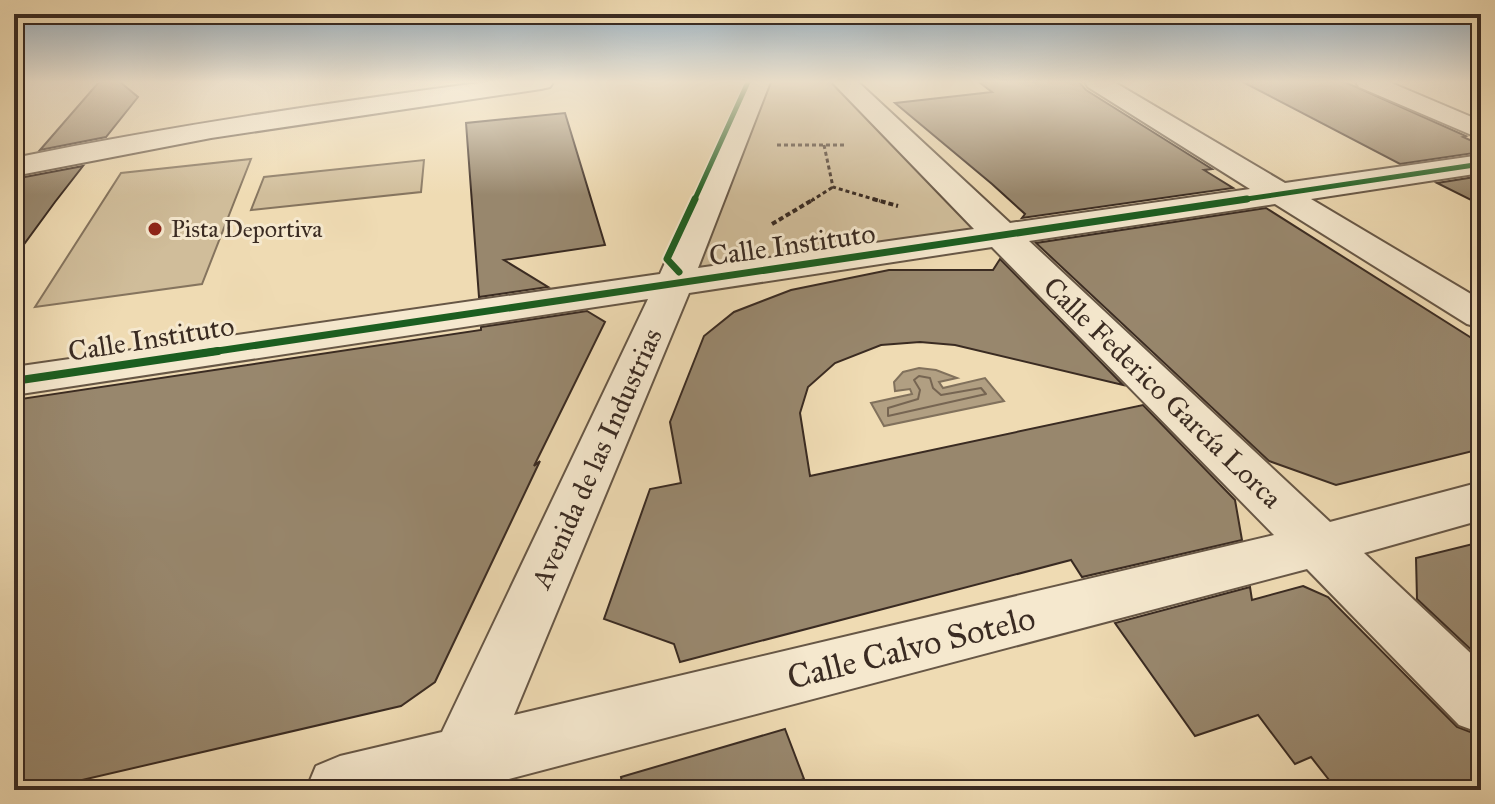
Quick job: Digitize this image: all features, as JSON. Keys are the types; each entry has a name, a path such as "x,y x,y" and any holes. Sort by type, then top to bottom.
{"street":[{"path":"14,167 88,151 278,120"},
{"name":"Avenida de las Industrias","path":"460,774 675,282 743,120"},
{"name":"Calle Federico García Lorca","path":"883,120 1481,704"},
{"path":"1159,120 1481,316"},
{"path":"1455,120 1481,131"},
{"name":"Calle Instituto","path":"14,381 1481,164"},
{"name":"Calle Calvo Sotelo","path":"340,790 460,774 1481,501"}],"path":[{"path":"732,145 909,145"}],"shaded area":[{"path":"742,120 882,120 1003,237 675,282"},
{"name":"Pista Deportiva","path":"251,159 202,284 35,307 121,173"},
{"name":"Pista Deportiva","path":"424,160 421,192 251,210 264,177"}],"water":[{"path":"919,368 957,378 939,382 943,388 985,378 1004,401 884,426 871,403 912,394 910,389 895,391 894,382 903,372"}],"building":[{"path":"66,120 120,120 106,137 40,150"},
{"path":"567,120 605,245 504,260 548,287 479,297 466,123"},
{"path":"915,120 1133,120 1212,169 1204,170 1233,188 1022,218 1025,214"},
{"path":"1315,120 1429,120 1481,145 1481,152 1400,164"},
{"path":"83,166 55,202 14,258 14,179"},
{"path":"1481,176 1481,205 1437,183"},
{"path":"1266,208 1481,344 1481,449 1336,485 1269,461 1036,243"},
{"path":"1000,259 1123,385 955,345 920,342 881,345 835,363 808,387 800,413 810,476 1143,405 1235,500 1242,540 1082,577 1071,560 680,662 674,644 604,619 650,489 681,483 670,422 704,336 734,312 791,290 889,270 993,270"},
{"path":"587,311 605,322 534,466 540,461 435,682 401,706 39,790 14,790 14,400 481,330 481,327"},
{"path":"1481,542 1481,659 1417,599 1416,558"},
{"path":"1303,586 1328,597 1457,727 1481,736 1481,790 1337,790 1311,757 1295,764 1258,715 1195,736 1115,623 1250,587 1252,600"},
{"path":"785,729 804,779 773,790 623,790 621,777"}],"cycle path":[{"path":"679,272 667,259 731,120"},
{"path":"14,381 1481,164"}],"place":[{"name":"Pista Deportiva","path":"155,229"}]}
